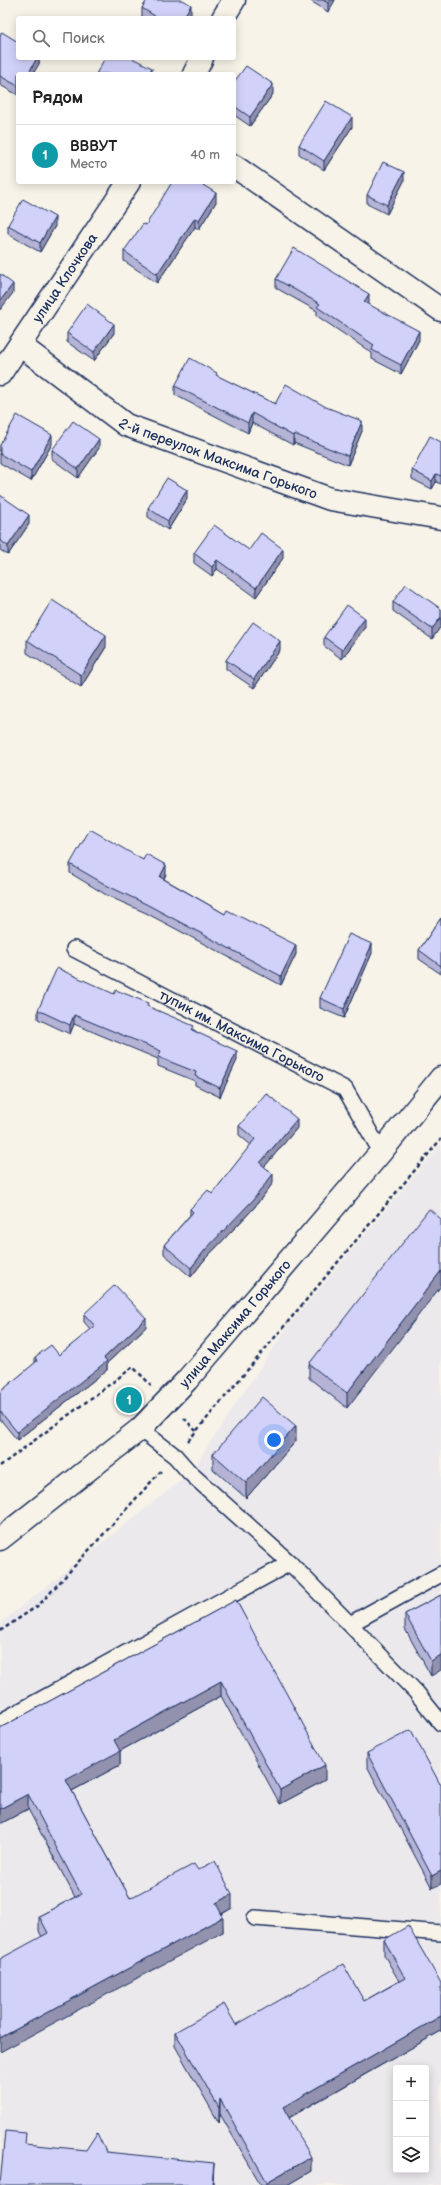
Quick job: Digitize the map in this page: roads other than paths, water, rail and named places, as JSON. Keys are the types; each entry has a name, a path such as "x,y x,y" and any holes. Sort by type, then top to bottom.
{"street":[{"path":"224,16 234,0"},
{"path":"195,72 201,60"},
{"path":"236,167 441,310"},
{"name":"улица Клочкова","path":"0,374 128,184"},
{"name":"2-й переулок Максима Горького","path":"20,345 126,425 330,499 441,518"},
{"name":"улица Максима Горького","path":"0,1539 140,1429 187,1380 381,1152 441,1078"}],"lane":[{"name":"тупик им. Максима Горького","path":"74,949 345,1089 381,1152"},
{"path":"140,1429 175,1456 190,1473 290,1563 416,1692 441,1723"},
{"path":"0,1722 290,1563"},
{"path":"350,1624 441,1574"},
{"path":"255,1918 441,1933"}],"place":[{"name":"ВВВУТ","path":"129,1400"}]}
